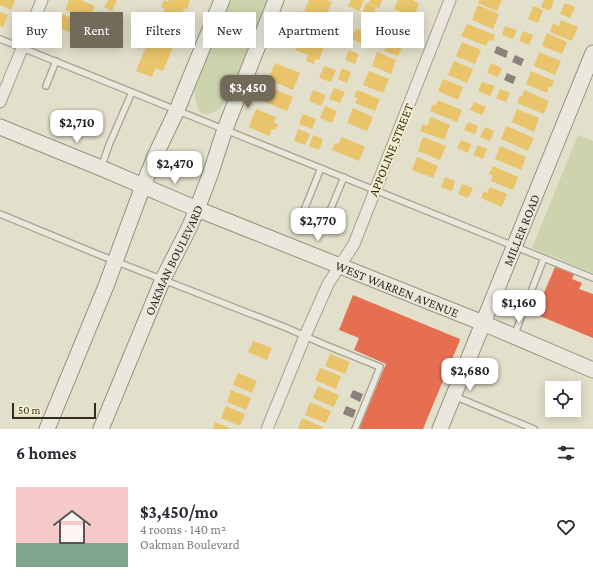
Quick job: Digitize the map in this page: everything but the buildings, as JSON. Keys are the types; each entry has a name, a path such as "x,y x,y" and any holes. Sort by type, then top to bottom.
{"street":[{"path":"37,12 42,0"},
{"path":"47,429 106,286 142,186 177,110 222,0"},
{"name":"OAKMAN BOULEVARD","path":"101,429 163,279 197,209 225,129 276,0"},
{"name":"APPOLINE STREET","path":"267,429 328,284 354,244 450,0"},
{"path":"0,102 23,48"},
{"name":"MILLER ROAD","path":"440,429 593,53"},
{"name":"WEST WARREN AVENUE","path":"0,128 101,168 197,209 483,323 593,370"}],"lane":[{"path":"0,39 12,44"},
{"path":"23,48 593,278"},
{"path":"46,86 56,61"},
{"path":"101,168 109,145 132,92"},
{"path":"300,220 321,168"},
{"path":"324,225 344,177"},
{"path":"0,214 380,367 355,429"},
{"path":"514,336 544,258"},
{"path":"454,396 534,429"}],"green space":[{"path":"228,0 270,0 256,34 256,12 223,12"},
{"path":"209,48 250,48 231,95 215,112 202,114 197,105 194,87"},
{"path":"578,135 593,141 593,273 532,248"}]}
